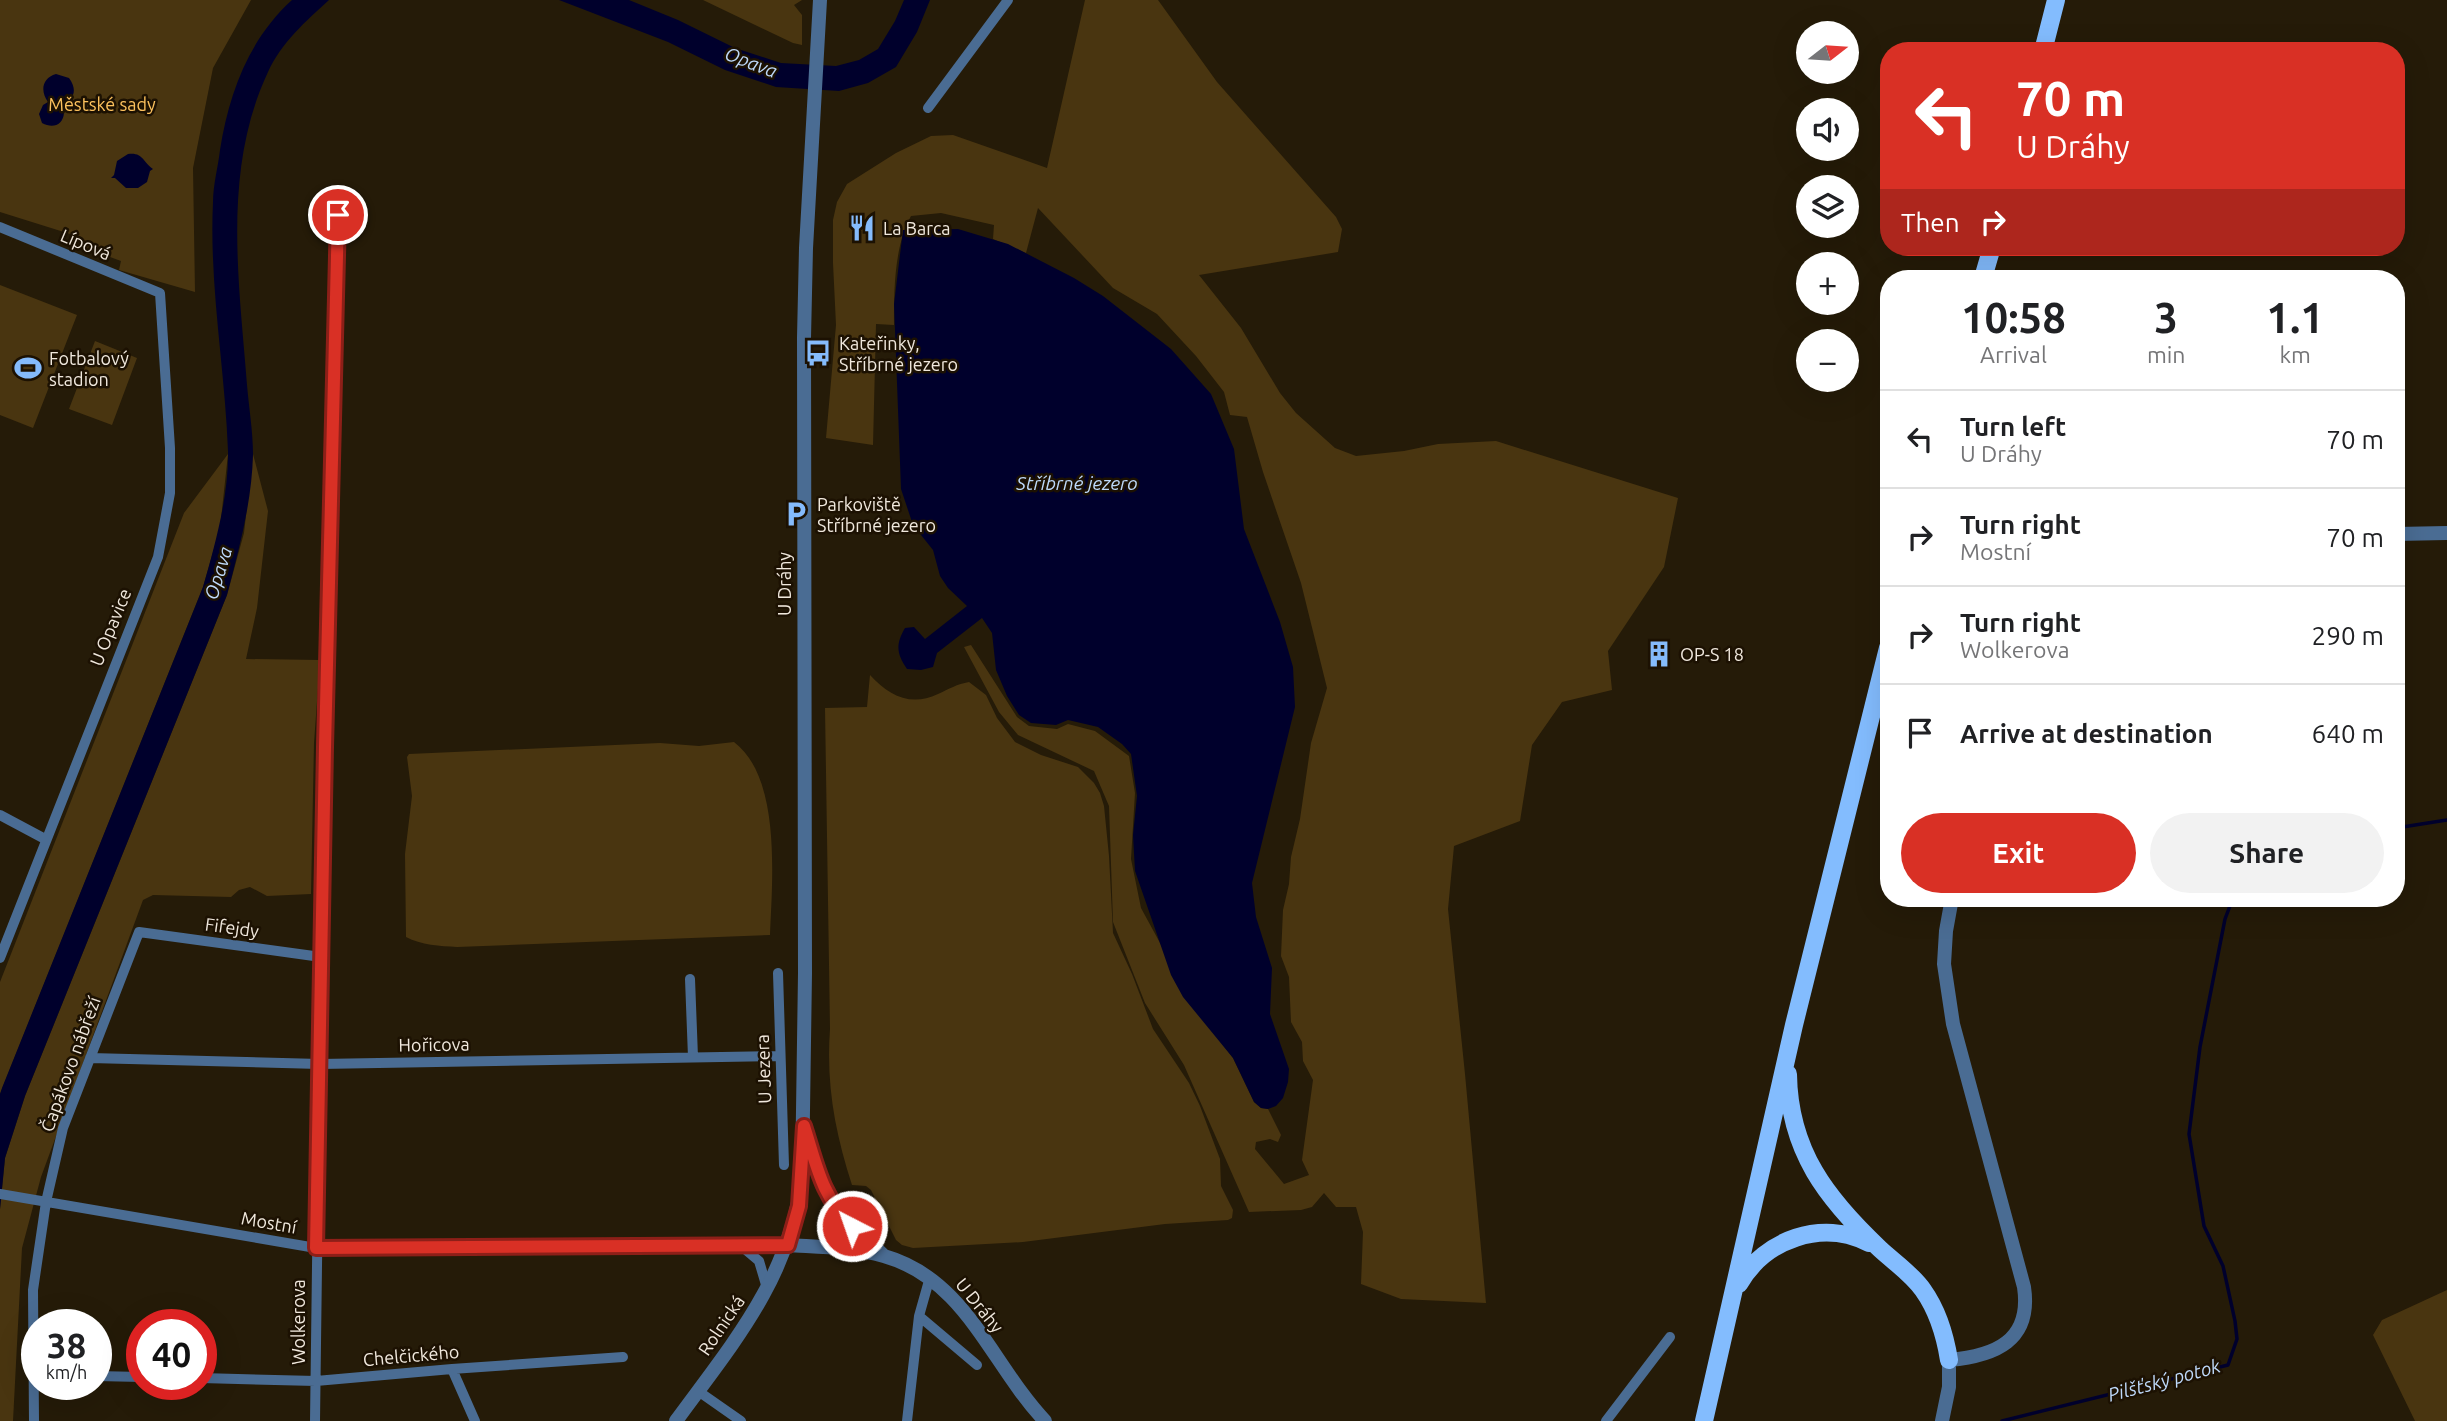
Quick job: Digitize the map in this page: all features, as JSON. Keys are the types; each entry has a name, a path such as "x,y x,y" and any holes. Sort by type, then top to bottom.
{"main road":[{"path":"2045,42 2056,0"},
{"path":"1704,1421 1794,1025 1880,680"},
{"path":"1794,1025 1788,1060 1789,1086 1792,1112 1801,1146 1826,1193 1882,1251 1914,1279 1933,1306 1942,1328 1949,1360"},
{"path":"1732,1300 1742,1279 1757,1261 1776,1247 1798,1237 1821,1232 1841,1233 1862,1239 1882,1251"}],"street":[{"path":"928,107 1008,0"},
{"name":"U Dráhy","path":"820,1 804,338 803,1167 799,1206 788,1245 883,1255"},
{"name":"Wolkerova","path":"315,1421 321,957 338,215"},
{"name":"Lípová","path":"0,227 160,293"},
{"name":"U Opavice","path":"0,957 158,557 170,493 170,448 160,293"},
{"path":"2405,534 2447,533"},
{"path":"0,815 45,839"},
{"path":"1942,1421 1949,1387 1949,1360 1978,1357 2005,1344 2021,1324 2026,1296 1953,1024 1944,964 1950,907"},
{"name":"Fifejdy","path":"139,932 321,957"},
{"name":"Čapákovo nábřeží","path":"33,1309 33,1290 46,1202 63,1128 139,932"},
{"name":"U Jezera","path":"778,973 784,1165"},
{"path":"690,979 693,1057"},
{"name":"Hořicova","path":"90,1058 320,1064 780,1056"},
{"name":"U Dráhy","path":"804,1126 821,1181 833,1206 883,1255 930,1278 949,1293 1045,1421"},
{"name":"Mostní","path":"0,1194 316,1248 788,1245"},
{"path":"740,1245 759,1261 767,1290"},
{"name":"Rolnická","path":"676,1421 748,1323 788,1245"},
{"name":"U Dráhy","path":"907,1421 919,1316 930,1278"},
{"path":"919,1316 977,1365"},
{"path":"1606,1421 1670,1337"},
{"name":"Chelčického","path":"217,1378 316,1381 452,1368 623,1357"},
{"path":"452,1368 475,1421"},
{"path":"698,1391 741,1421"},
{"name":"Čapákovo nábřeží","path":"34,1400 34,1421"}],"green space":[{"name":"Městské sady","path":"0,0 251,0 213,68 193,168 195,292 119,270 121,261 80,246 83,238 0,212"},
{"path":"703,0 802,0 794,5 802,15 802,45 793,43"},
{"path":"1085,0 1158,0 1217,82 1336,217 1342,229 1338,252 1199,275 1241,328 1280,393 1296,413 1335,448 1356,456 1438,444 1496,441 1678,498 1664,567 1608,651 1612,690 1562,702 1532,745 1520,821 1454,846 1448,909 1486,1303 1401,1299 1361,1284 1363,1232 1356,1207 1336,1207 1324,1193 1312,1207 1301,1210 1249,1212 1184,1065 1145,1003 1113,922 1109,806 1094,771 1018,735 999,712 964,647 971,645 1017,717 1029,726 1057,729 1068,724 1095,731 1129,756 1135,793 1131,859 1141,908 1197,1011 1233,1058 1254,1102 1261,1108 1268,1109 1281,1135 1278,1142 1270,1139 1256,1142 1255,1149 1284,1184 1309,1175 1302,1160 1313,1080 1303,1061 1302,1042 1291,1022 1289,977 1281,956 1283,910 1291,857 1300,819 1311,743 1327,688 1301,583 1247,417 1230,415 1224,392 1196,356 1157,314 1113,288 1038,208 1026,253 993,239 994,225 941,213 911,216 898,255 894,325 876,324 873,445 826,438 836,325 833,220 837,202 847,184 896,153 931,136 953,135 1047,168"},
{"name":"Fotbalový stadion","path":"0,285 77,315 33,428 0,415"},
{"path":"95,341 137,358 112,425 69,409"},
{"path":"228,454 220,528 203,587 0,1094 0,982 184,513"},
{"path":"253,454 268,511 257,608 246,659 320,660 314,743 311,894 267,896 250,887 239,890 231,897 153,895 143,900 41,1177 22,1248 13,1421 0,1421 0,1209 5,1158 25,1096 227,595 244,533"},
{"path":"870,675 893,694 910,699 928,698 969,682 986,695 997,718 1015,742 1041,755 1078,767 1094,783 1104,806 1113,933 1153,1029 1189,1083 1200,1106 1220,1159 1221,1186 1233,1210 1232,1218 1023,1242 913,1248 896,1240 871,1190 866,1186 852,1185 837,1127 829,1070 825,708 867,707"},
{"path":"734,742 749,758 760,780 767,805 772,860 770,935 457,947 437,946 406,937 405,854 412,796 407,757 409,754 660,743 699,746"},
{"path":"2447,1290 2447,1421 2415,1421 2373,1335 2382,1320"}],"water":[{"name":"Opava","path":"292,0 329,0 295,33 273,61 254,109 244,148 237,226 238,266 253,454 250,490 240,543 227,595 25,1096 5,1158 0,1209 0,1094 203,587 216,537 224,502 228,451 213,265 213,196 224,129 243,68 264,32"},
{"name":"Opava","path":"559,0 629,0 735,48 781,63 836,66 859,60 878,49 904,0 930,0 917,32 896,67 868,83 839,91 776,87 725,70 668,42"},
{"path":"56,74 69,78 74,91 72,98 61,106 64,113 62,120 57,125 50,126 42,123 39,114 43,105 48,102 43,89 45,82"},
{"path":"128,154 140,156 153,169 147,182 138,188 126,188 115,178 111,178 117,161"},
{"name":"Stříbrné jezero","path":"958,229 1008,244 1074,278 1103,296 1171,349 1211,394 1234,449 1244,529 1280,622 1293,667 1295,707 1252,883 1256,917 1272,968 1270,1014 1289,1069 1283,1098 1276,1106 1268,1109 1261,1108 1254,1102 1233,1058 1183,997 1171,975 1135,871 1133,835 1137,796 1131,754 1098,727 1068,720 1056,725 1031,723 1019,715 996,670 992,633 982,618 937,653 933,667 907,669 899,654 900,639 905,628 914,627 925,639 967,606 940,576 933,550 913,525 901,489 894,304 903,230"}],"waterway":[{"name":"Pilšťský potok","path":"2405,827 2447,820"},
{"name":"Pilšťský potok","path":"2002,1421 2228,1365 2237,1339 2235,1321 2223,1266 2204,1226 2189,1134 2200,1047 2230,907"}],"place":[{"name":"La Barca","path":"862,228"},
{"name":"Kateřinky, Stříbrné jezero","path":"818,353"},
{"name":"Fotbalový stadion","path":"28,368"},
{"name":"Parkoviště Stříbrné jezero","path":"796,514"},
{"name":"OP-S 18","path":"1659,654"}],"route":[{"path":"338,215 316,1248 788,1245 799,1206 804,1126 827,1195 837,1211 852,1226"}]}
